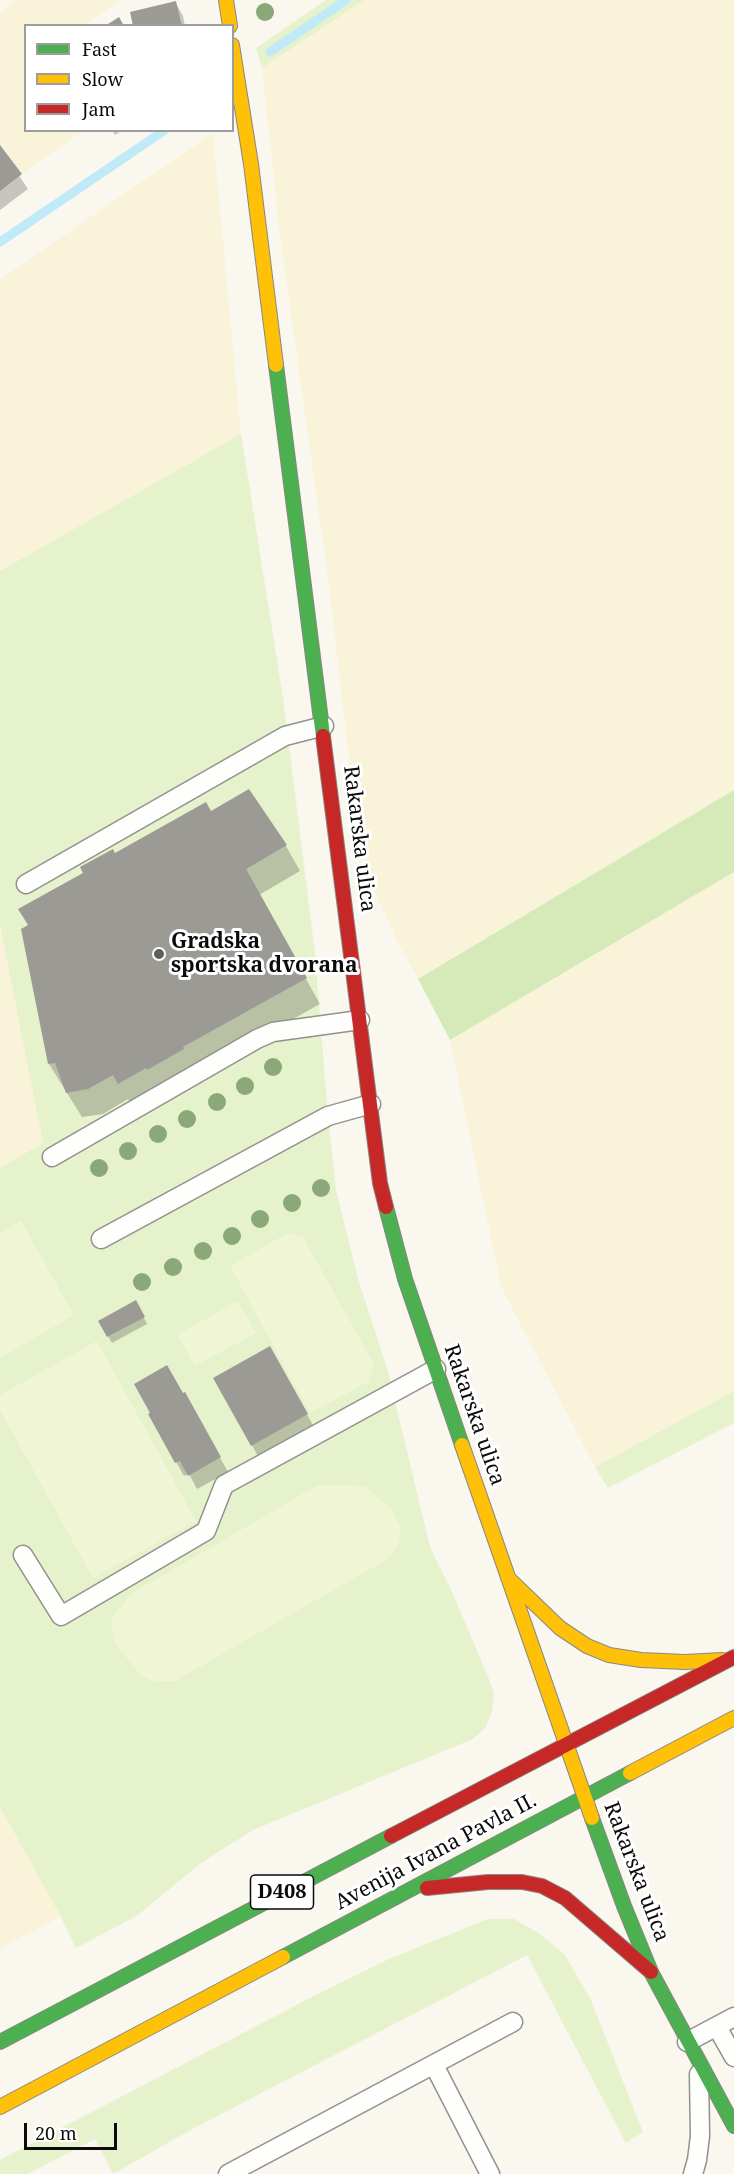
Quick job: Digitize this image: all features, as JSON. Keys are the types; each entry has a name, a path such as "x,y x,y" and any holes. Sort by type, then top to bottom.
{"main road":[{"path":"226,0 230,24"},
{"name":"Rakarska ulica","path":"234,58 251,164 318,677 380,1183 405,1280 585,1797 651,1972 698,2063 734,2126"},
{"path":"508,1578 560,1628 587,1646 609,1655 641,1660 685,1662 732,1658"},
{"name":"Avenija Ivana Pavla II.","path":"0,2042 120,1977 732,1658"},
{"name":"Avenija Ivana Pavla II.","path":"0,2107 734,1718"},
{"path":"404,1892 451,1884 488,1882 522,1882 542,1886 565,1898 651,1972"}],"lane":[{"path":"26,884 285,736 324,726"},
{"path":"52,1156 256,1039 273,1032 360,1020"},
{"path":"101,1239 328,1116 371,1104"},
{"path":"23,1555 61,1616 206,1531 224,1485 436,1369"},
{"path":"687,2042 734,2017"},
{"path":"228,2174 513,2022"},
{"path":"717,2027 734,2057"},
{"path":"693,2174 700,2136 698,2063"},
{"path":"434,2065 490,2174"}],"shaded area":[{"path":"16,0 120,0 86,24 24,24 24,132 82,132 22,174 0,145 0,12"},
{"path":"364,0 734,0 734,790 418,979 396,939 369,878 358,835 328,578 280,236 262,68"},
{"path":"213,133 241,434 0,571 0,279"},
{"path":"734,872 734,1391 595,1467 501,1287 450,1040"},
{"path":"0,925 43,1143 0,1168"},
{"path":"0,1807 61,1917 0,1948"}],"green space":[{"path":"326,0 364,0 262,68 256,48"},
{"path":"241,434 283,698 315,954 336,1190 358,1279 387,1368 430,1547 452,1592 494,1693 492,1711 486,1727 473,1739 253,1830 201,1863 138,1915 76,1948 0,1807 0,1168 43,1143 0,925 0,571"},
{"path":"734,790 734,872 450,1040 418,979"},
{"path":"21,1221 74,1315 0,1358 0,1233"},
{"path":"288,1233 303,1237 374,1364 368,1382 310,1413 230,1266"},
{"path":"238,1301 256,1333 195,1366 177,1335"},
{"path":"97,1341 196,1521 93,1578 0,1410 0,1395"},
{"path":"734,1391 734,1423 608,1488 595,1467"},
{"path":"318,1485 365,1486 391,1509 401,1527 398,1544 391,1557 175,1681 154,1682 139,1674 115,1643 111,1619 131,1594"},
{"path":"488,1919 514,1919 540,1934 564,1954 590,1998 643,2132 626,2143 527,1955 196,2127 113,2174 95,2139 28,2174 0,2174 0,2160 314,1996 389,1959"}],"building":[{"path":"176,1 182,24 133,24 130,12"},
{"path":"119,17 123,24 108,24"},
{"path":"0,145 22,174 0,191"},
{"name":"Gradska sportska dvorana","path":"249,789 287,845 246,869 307,978 183,1047 184,1049 147,1070 146,1068 118,1084 113,1075 88,1089 66,1093 55,1063 48,1064 21,929 28,925 18,909 83,873 80,867 113,849 115,853 206,802 211,811"},
{"path":"136,1300 145,1317 107,1337 98,1321"},
{"path":"270,1346 308,1414 251,1446 213,1378"},
{"path":"167,1365 183,1393 185,1392 221,1457 188,1476 180,1461 175,1463 134,1384"}],"waterway":[{"path":"270,52 346,0"},
{"path":"0,242 162,132"}],"traffic: fast":[{"path":"276,365 323,736"},
{"path":"386,1207 405,1279 462,1445"},
{"path":"283,1957 630,1773"},
{"path":"592,1818 651,1972 734,2126"},
{"path":"0,2042 391,1836"}],"traffic: slow":[{"path":"226,0 230,24"},
{"path":"234,58 251,164 276,365"},
{"path":"462,1445 592,1818"},
{"path":"508,1578 560,1628 587,1646 609,1655 641,1660 685,1662 722,1660"},
{"path":"630,1773 734,1718"},
{"path":"0,2107 283,1957"}],"traffic: jam":[{"path":"323,736 380,1183 386,1207"},
{"path":"391,1836 734,1657"},
{"path":"427,1888 488,1882 522,1882 542,1886 565,1898 651,1972"}],"place":[{"name":"Gradska sportska dvorana","path":"159,954"}]}
